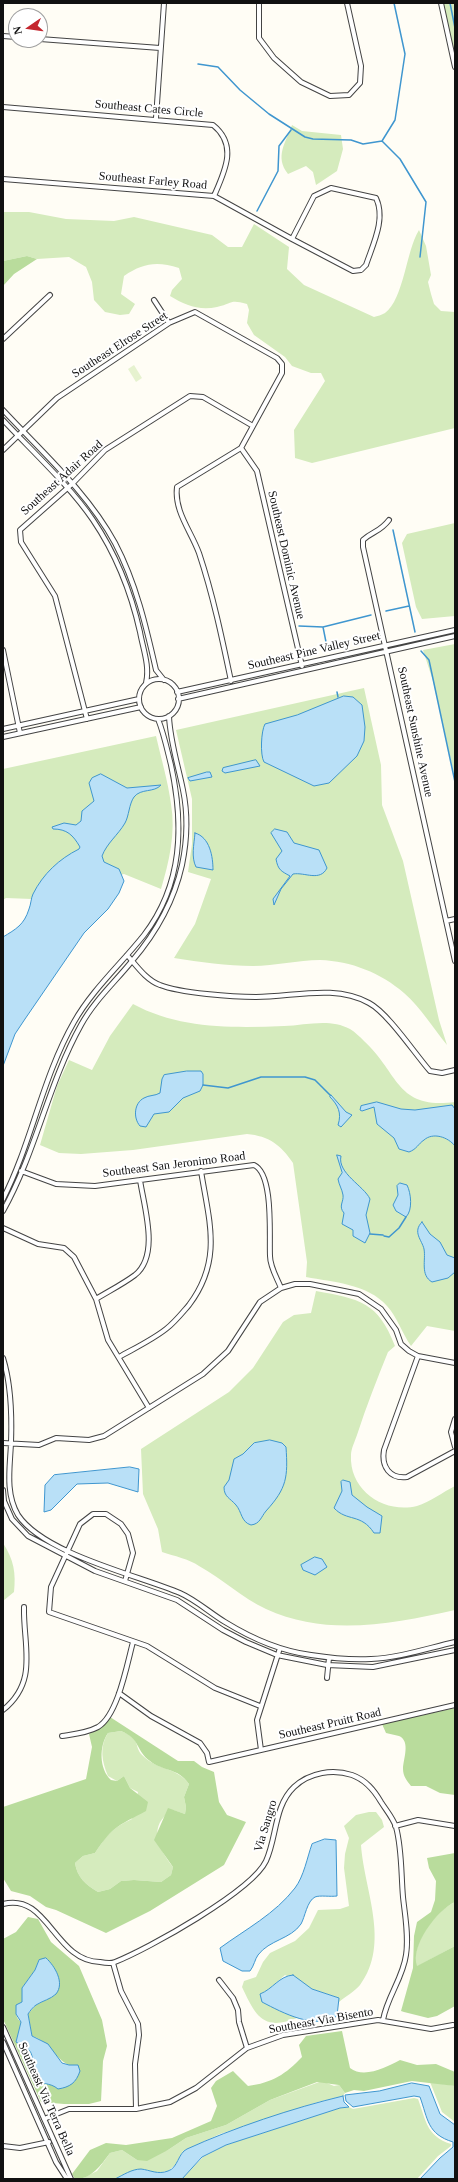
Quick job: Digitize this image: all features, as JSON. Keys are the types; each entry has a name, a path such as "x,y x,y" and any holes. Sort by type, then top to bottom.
{"street":[{"path":"156,118 164,3"},
{"path":"259,3 259,38 274,58 301,82 330,96 349,95 360,83 362,66 347,3"},
{"path":"441,3 455,67"},
{"path":"48,40 160,48"},
{"name":"Southeast Cates Circle","path":"3,107 156,118 213,125 222,132 227,143 228,156 214,196"},
{"name":"Southeast Farley Road","path":"3,178 214,196 292,239 353,271 361,270 366,265 381,216 380,206 376,198 331,188 325,189 314,196 292,239"},
{"path":"3,339 50,295"},
{"path":"154,300 169,323"},
{"name":"Southeast Elrose Street","path":"3,450 57,398 169,323 195,312 277,358 282,364 282,373 241,448"},
{"name":"Southeast Adair Road","path":"87,719 55,596 21,542 20,530 72,484 105,450 190,396 203,397 253,426"},
{"path":"3,410 72,484 99,518 112,539 129,573 145,623 156,670 164,680"},
{"path":"3,420 92,519 106,542 122,573 138,625 148,672 146,683 142,688 139,699 141,708 148,715 158,719 169,716 174,711 178,699 177,692 170,682 164,680 158,679 146,683"},
{"path":"232,686 217,616 198,552 175,498 177,487 241,448"},
{"name":"Southeast Dominic Avenue","path":"241,448 257,471 303,670"},
{"name":"Southeast Sunshine Avenue","path":"389,520 380,530 369,535 363,540 455,961"},
{"path":"106,542 112,539"},
{"path":"138,625 145,623"},
{"name":"Southeast Pine Valley Street","path":"177,692 455,630"},
{"name":"Southeast Pine Valley Street","path":"178,699 455,636"},
{"path":"3,650 20,733"},
{"path":"3,729 139,699"},
{"path":"3,737 141,708"},
{"path":"3,1211 23,1172 57,1074 82,1023 106,990 132,961 161,922 174,893 182,865 186,835 186,813 170,731 169,716"},
{"path":"3,1199 17,1170 49,1072 74,1022 99,987 155,919 169,891 176,863 180,834 177,793 163,731 158,719"},
{"path":"446,921 455,919"},
{"path":"126,955 143,973 159,985 182,990 256,997 325,992 346,995 370,1004 392,1024 430,1071 442,1073 455,1070"},
{"name":"Southeast San Jeronimo Road","path":"17,1170 56,1184 96,1186 246,1165 259,1168 264,1177 270,1215 270,1256 281,1288"},
{"path":"119,1357 166,1329 182,1314 200,1291 210,1265 211,1235 201,1171"},
{"path":"96,1299 137,1274 148,1256 150,1243 140,1180"},
{"path":"3,1228 38,1244 64,1248 74,1257 96,1299 108,1340 149,1408"},
{"path":"3,1442 10,1444 39,1445 56,1438 89,1440 104,1436 203,1374 228,1351 260,1302 281,1288 295,1284 310,1284 359,1294 381,1309 396,1330 401,1344 409,1351 418,1356 455,1363"},
{"path":"418,1356 384,1450 383,1458 385,1468 398,1478 407,1477 455,1451"},
{"path":"3,1358 8,1382 10,1444 8,1466 11,1499 18,1514 32,1530 69,1551 98,1564 180,1593 249,1636 280,1648 329,1658 355,1660 391,1656 453,1643 454,1650 393,1663 361,1667 328,1665 277,1655 246,1642 223,1630 177,1600 95,1571 66,1558 28,1536 12,1519 4,1501 3,1490"},
{"path":"3,1382 8,1382"},
{"path":"455,1419 451,1432 455,1447"},
{"path":"4,1501 11,1499"},
{"path":"125,1581 133,1553 128,1534 121,1524 106,1514 93,1514 80,1524 66,1558 51,1587 50,1612 159,1652 190,1674 215,1688 260,1706"},
{"path":"177,1600 180,1593"},
{"path":"3,1710 10,1704 20,1690 28,1664 24,1607"},
{"path":"223,1630 227,1623"},
{"path":"62,1736 86,1733 100,1726 110,1714 119,1693 133,1642"},
{"path":"261,1750 257,1728 260,1706 280,1648"},
{"path":"391,1656 393,1663"},
{"path":"327,1678 329,1658"},
{"name":"Southeast Pruitt Road","path":"119,1693 151,1716 200,1743 207,1753 209,1762 455,1705"},
{"name":"Via Sangro","path":"113,1963 189,1924 254,1878 267,1860 286,1796 295,1786 309,1777 324,1772 340,1772 367,1783 378,1797 395,1826 399,1842 407,1939 406,1956 385,2005 383,2020"},
{"path":"395,1826 418,1820 455,1826"},
{"path":"3,1904 20,1903 42,1916 65,1947 76,1956 91,1961 113,1963 121,1991 138,2024 140,2036 135,2064 136,2109"},
{"path":"219,1980 233,1998 238,2010 239,2022 247,2048"},
{"name":"Southeast Via Bisento","path":"44,2119 69,2109 136,2109 158,2106 183,2096 247,2048 283,2035 383,2020 431,2029 453,2025"},
{"name":"Southeast Via Terra Bella","path":"3,2027 71,2179"},
{"name":"Southeast Via Terra Bella","path":"3,2042 47,2142 66,2179"},
{"path":"3,2146 20,2148 53,2141"}],"green space":[{"path":"443,3 455,3 455,56"},
{"path":"292,125 302,131 341,135 343,149 337,171 316,185 313,172 306,166 288,174 284,168 282,162 282,150"},
{"path":"3,212 29,212 66,219 114,221 134,217 212,235 228,247 242,247 254,224 289,247 287,269 304,285 374,317 385,313 396,297 419,230 426,246 431,275 428,282 434,304 441,311 455,312 455,428 312,463 295,458 294,430 325,381 321,373 311,373 292,366 285,357 254,335 247,323 249,310 247,304 232,302 217,307 198,308 181,302 170,296 172,290 182,279 179,268 164,264 150,264 138,268 124,276 121,294 135,304 129,314 120,315 105,312 94,300 92,282 86,267 69,257 37,259 27,256 3,261"},
{"path":"27,256 37,259 14,274 3,286 3,261"},
{"path":"134,365 142,378 136,382 128,369"},
{"path":"455,523 455,616 422,619 416,607 402,543 407,534"},
{"path":"455,644 455,778 433,681 423,650"},
{"path":"364,688 381,765 382,805 403,861 439,1020 447,1045 404,993 386,980 365,969 343,963 320,960 261,966 243,966 214,964 174,958 195,924 211,879 188,872 192,844 192,799 176,730"},
{"path":"156,736 170,795 173,826 167,868 161,889 124,874 32,899 6,898 3,900 3,769"},
{"path":"133,1004 169,1018 226,1027 265,1027 326,1023 342,1026 352,1030 376,1053 400,1086 410,1095 421,1100 436,1103 455,1102 455,1331 427,1326 411,1346 391,1310 370,1293 350,1285 306,1277 307,1262 293,1163 279,1146 268,1139 247,1134 133,1150 81,1154 59,1153 40,1145 57,1086 69,1060 92,1070 110,1036"},
{"path":"316,1291 356,1300 366,1305 382,1320 389,1331 395,1346 388,1352 364,1414 352,1450 352,1468 356,1479 371,1497 382,1503 393,1506 405,1508 417,1506 455,1486 455,1610 384,1623 336,1625 312,1623 289,1618 257,1605 195,1564 162,1552 158,1529 143,1494 141,1449 229,1392 253,1368 283,1322 294,1315 311,1313"},
{"path":"3,1543 12,1561 15,1579 14,1592 3,1601"},
{"path":"455,1708 455,1795 440,1793 426,1786 411,1786 403,1772 406,1751 405,1742 403,1738 399,1736 386,1733 382,1724"},
{"path":"110,1717 178,1761 194,1761 202,1767 214,1772 219,1802 227,1815 246,1822 224,1865 150,1911 106,1933 56,1910 46,1907 30,1896 11,1891 3,1878 3,1807 86,1779 92,1747 89,1734 102,1727","holes":["121,1731 135,1741 145,1757 160,1767 180,1775 189,1784 184,1797 186,1807 185,1814 168,1808 154,1840 173,1867 171,1875 161,1882 134,1880 121,1881 110,1889 98,1892 83,1880 76,1868 75,1863 83,1856 95,1853 112,1832 129,1820 146,1811 148,1802 130,1788 124,1776 117,1781 111,1780 102,1764 103,1744 108,1733"]},
{"path":"121,1731 134,1739 139,1751 148,1760 179,1774 189,1784 184,1797 186,1807 185,1814 173,1810 165,1816 160,1823 158,1830 160,1845 173,1867 171,1875 161,1882 134,1880 121,1881 110,1889 98,1892 83,1880 76,1868 75,1863 83,1856 95,1853 110,1833 132,1819 138,1792 130,1788 124,1776 117,1781 108,1776 102,1754 103,1744 108,1733"},
{"path":"376,1812 382,1820 384,1827 361,1845 375,1934 374,1952 369,1969 360,1985 339,2002 339,1998 312,1989 285,1975 266,1992 262,2002 299,2017 277,2023 269,2022 257,2014 247,1998 242,1987 244,1981 256,1977 263,1962 270,1953 295,1941 309,1928 318,1910 340,1909 349,1906 344,1868 345,1854 349,1838 344,1826 356,1815"},
{"path":"455,1853 455,1902 448,1906 433,1920 421,1939 417,1949 416,1958 417,1966 455,1946 455,2006 437,2016 428,2018 401,2011 413,1968 414,1936 417,1922 431,1912 435,1900 436,1881 429,1868 427,1858"},
{"path":"455,1902 455,1946 416,1967 415,1958 417,1948 426,1929 447,1906"},
{"path":"28,1917 38,1919 51,1942 79,1966 102,2020 107,2046 103,2061 101,2101 89,2104 41,2102 3,2019 3,1939 16,1932","holes":["39,1960 55,1995 36,2005 28,2014 32,2036 43,2041 69,2065 53,2084 37,2082 31,2054 27,2047 16,2042 21,2022 16,2012 17,2005 22,2002 22,1988 35,1970"]},
{"path":"342,2031 350,2068 356,2071 375,2071 400,2060 417,2065 436,2064 455,2072 455,2086 412,2081 364,2091 354,2090 345,2093 339,2085 317,2082 270,2100 226,2125 186,2138 147,2161 137,2160 122,2150 110,2153 96,2170 86,2177 75,2179 72,2174 90,2150 106,2143 126,2145 172,2138 211,2121 217,2106 211,2088 216,2081 233,2071 248,2086 264,2083 284,2073 302,2057 299,2045 306,2036"},
{"path":"322,2081 334,2086 339,2085 345,2093 343,2096 318,2102 220,2134 183,2151 175,2165 168,2171 156,2173 143,2169 125,2174 115,2179 81,2179 97,2171 110,2153 122,2150 137,2160 168,2150 186,2138 226,2125 270,2100"},
{"path":"430,2082 455,2086 455,2122 442,2112"},
{"path":"414,2098 418,2099 425,2120 436,2137 451,2144 451,2146 438,2156 417,2179 182,2179 203,2157 226,2145 340,2108 349,2107 353,2109"}],"water":[{"path":"344,696 353,697 362,705 365,727 364,741 357,756 329,783 314,786 264,762 262,743 265,724 297,715"},
{"path":"256,760 260,766 225,773 222,771 223,768"},
{"path":"210,772 212,777 190,781 188,778"},
{"path":"101,774 127,788 161,785 155,789 140,792 132,800 125,823 102,856 104,862 119,869 124,881 119,893 108,909 84,933 25,1019 15,1034 3,1066 3,937 16,929 25,919 33,894 52,868 65,857 79,849 80,847 72,836 62,830 53,829 52,827 64,823 76,825 81,821 82,811 94,801 89,783 92,778"},
{"path":"275,829 287,832 294,843 319,850 327,868 320,875 316,876 293,874 281,889 274,905 273,899 290,876 280,870 277,863 276,859 282,851 271,833"},
{"path":"195,833 204,839 210,848 213,870 196,867 194,863 193,855"},
{"path":"187,1071 201,1071 203,1074 203,1085 200,1091 183,1098 169,1112 154,1114 146,1127 140,1126 136,1119 136,1107 138,1103 146,1097 160,1093 164,1075"},
{"path":"331,1095 346,1112 352,1115 341,1127 338,1125 340,1117 339,1113 335,1103 330,1097"},
{"path":"377,1102 401,1109 415,1110 452,1105 455,1109 455,1146 444,1138 432,1136 409,1152 399,1149 394,1138 377,1124 374,1107 362,1111 360,1110 361,1106"},
{"path":"337,1155 341,1156 343,1168 347,1174 370,1199 366,1215 370,1233 365,1243 353,1236 353,1230 342,1224 344,1213 341,1206 343,1195 338,1179 342,1173"},
{"path":"400,1183 407,1185 410,1192 410,1210 406,1217 396,1211 393,1205 398,1195 397,1186"},
{"path":"422,1222 430,1234 440,1242 447,1255 455,1258 455,1272 448,1278 432,1282 426,1275 424,1267 424,1249 418,1236 418,1229"},
{"path":"270,1440 282,1443 286,1447 287,1466 285,1482 278,1496 260,1520 251,1525 245,1522 236,1505 226,1495 224,1487 229,1480 234,1459 243,1454 254,1443"},
{"path":"130,1467 139,1469 138,1492 108,1483 77,1484 51,1510 44,1512 45,1485 54,1475"},
{"path":"343,1480 350,1482 352,1495 367,1507 382,1516 380,1533 374,1533 364,1523 344,1515 334,1508 342,1491 341,1482"},
{"path":"315,1557 322,1559 327,1567 315,1575 303,1570 301,1565"},
{"path":"325,1839 336,1840 337,1896 317,1896 312,1899 308,1905 301,1924 297,1929 263,1950 257,1957 250,1971 242,1971 223,1961 220,1948 260,1921 287,1897 301,1878 312,1844"},
{"path":"46,1958 53,1965 58,1975 60,1985 56,1994 36,2005 28,2014 32,2036 48,2044 62,2063 78,2065 80,2071 77,2079 72,2084 58,2089 52,2085 32,2079 32,2055 27,2048 16,2042 21,2022 16,2014 16,2005 22,2002 22,1988 35,1970 39,1960"},
{"path":"293,1975 312,1989 339,1998 337,2016 328,2020 309,2021 279,2011 262,2002 260,1994 265,1992 280,1980"},
{"path":"412,2083 429,2086 440,2114 455,2125 455,2179 420,2179 453,2147 453,2142 444,2139 433,2130 427,2119 420,2097 414,2096 353,2107 346,2101 345,2095 379,2091"},
{"path":"343,2096 344,2102 349,2107 340,2108 226,2145 202,2157 182,2179 115,2179 128,2172 138,2169 157,2172 168,2171 174,2167 184,2151 205,2141 264,2119 304,2106"}],"waterway":[{"path":"394,3 405,54 395,120 382,141 400,159 426,202 420,257"},
{"path":"450,3 455,28"},
{"path":"198,64 218,67 240,90 269,114 305,137 313,139 351,140 363,144 382,141"},
{"path":"257,211 278,171 279,146 291,130"},
{"path":"393,530 415,632"},
{"path":"386,611 409,606"},
{"path":"299,626 323,627 371,615"},
{"path":"323,627 327,647"},
{"path":"421,651 429,660 455,782"},
{"path":"337,692 338,697"},
{"path":"203,1085 228,1088 261,1077 305,1077 315,1080 330,1095"},
{"path":"384,1236 389,1237 399,1228 406,1217"},
{"path":"370,1234 383,1235"}]}
